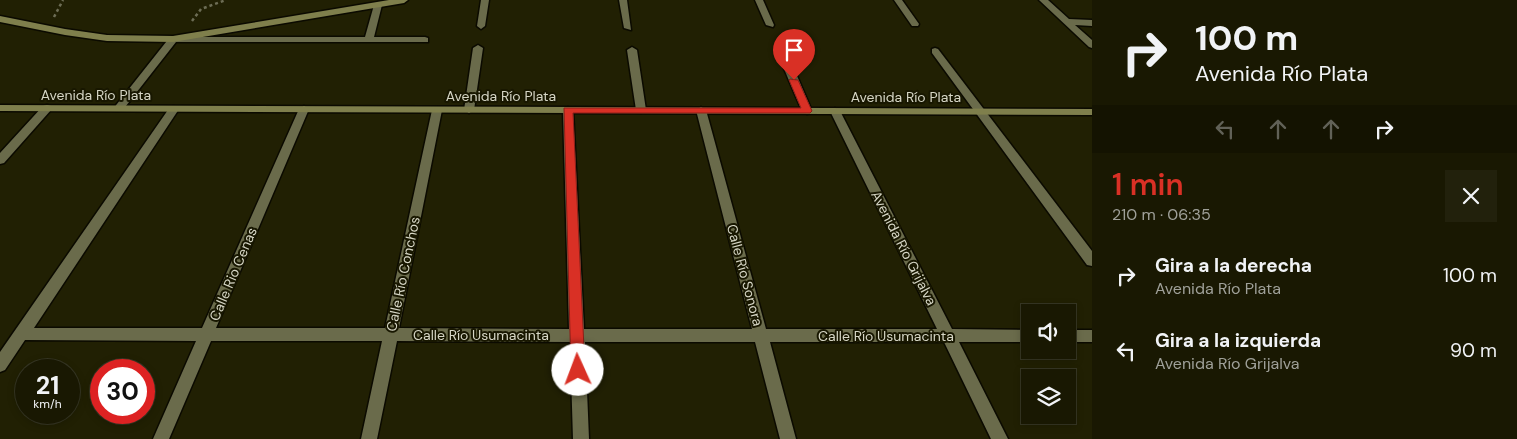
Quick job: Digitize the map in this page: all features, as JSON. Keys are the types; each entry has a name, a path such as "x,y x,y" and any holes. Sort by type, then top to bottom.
{"street":[{"path":"118,108 173,39 404,0"},
{"path":"481,26 485,0"},
{"path":"623,0 628,28"},
{"path":"759,0 770,25"},
{"path":"898,0 915,24"},
{"path":"1043,0 1092,45"},
{"path":"369,40 378,5"},
{"path":"0,19 100,39 123,41 173,39 425,40"},
{"path":"1068,22 1092,22"},
{"path":"469,110 478,48"},
{"path":"632,50 641,110"},
{"path":"781,50 807,111"},
{"path":"935,51 1092,261"},
{"name":"Avenida Río Plata","path":"0,108 1092,112"},
{"path":"0,160 47,108"},
{"path":"0,365 174,109"},
{"name":"Calle Rio Cenas","path":"161,439 304,109"},
{"name":"Calle Río Conchos","path":"369,439 437,110"},
{"path":"568,110 580,439"},
{"name":"Calle Río Sonora","path":"702,110 788,439"},
{"name":"Avenida Río Grijalva","path":"835,111 1000,439"},
{"name":"Calle Río Usumacinta","path":"21,334 1021,336"},
{"path":"1076,336 1092,336"}],"path":[{"path":"173,39 201,9 226,0"}],"route":[{"path":"578,370 568,110 807,111 794,80"}]}
